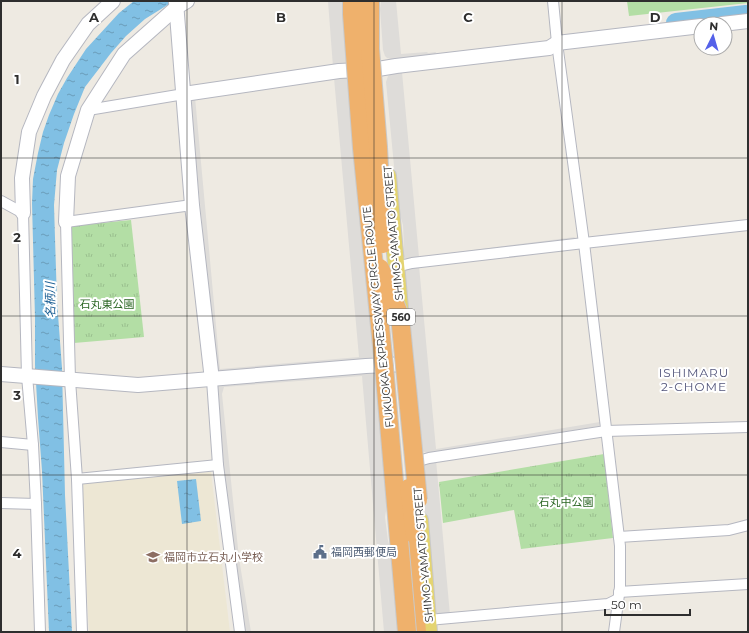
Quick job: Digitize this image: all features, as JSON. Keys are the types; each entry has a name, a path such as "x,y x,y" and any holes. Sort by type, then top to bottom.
{"highway":[{"name":"FUKUOKA EXPRESSWAY CIRCLE ROUTE","path":"352,1 362,148 384,366 406,632"},
{"name":"FUKUOKA EXPRESSWAY CIRCLE ROUTE","path":"371,1 370,49 393,365 394,451 410,632"},
{"path":"373,252 400,316 418,500 410,553 425,629"},
{"path":"393,365 416,535 425,629"}],"main road":[{"name":"SHIMO-YAMATO STREET","path":"352,1 355,46 393,365 406,632"},
{"name":"SHIMO-YAMATO STREET","path":"371,1 396,267 393,365 415,462 425,629"}],"street":[{"path":"40,632 36,504 27,376 22,178 29,132 44,96 63,60 88,24 113,1"},
{"path":"553,1 557,43 584,243 620,546 619,596 614,632"},
{"path":"179,3 192,205 212,380 218,465 240,632"},
{"path":"82,632 77,479 70,380 66,222 68,176 88,110 124,54 179,3"},
{"path":"733,23 748,21"},
{"path":"88,110 339,71 378,69 549,48 557,43 693,27"},
{"path":"1,201 23,213"},
{"path":"66,222 192,205"},
{"path":"396,267 412,263 748,225"},
{"path":"1,374 138,385 393,365"},
{"path":"415,462 429,458 606,431 748,427"},
{"path":"1,442 33,445"},
{"path":"77,479 218,465"},
{"path":"1,503 36,504"},
{"path":"619,537 729,530 748,525"},
{"path":"425,629 608,604 619,596 748,584"}],"shaded area":[{"path":"328,1 342,1 346,17 350,59 346,65 333,67"},
{"path":"381,1 396,1 401,54 436,52 435,55 395,60 385,56 383,50 380,9"},
{"path":"402,72 419,257 575,237 572,241 408,260 405,258 403,256 403,225 398,208 386,82 388,76 391,74"},
{"path":"348,77 375,354 372,358 359,361 218,372 216,368 190,100 195,97 220,369 359,357 334,78"},
{"path":"419,266 436,449 600,422 599,426 435,453 420,450 403,276 405,269"},
{"path":"373,372 376,374 389,494 385,517 388,541 393,557 400,632 384,632 362,376 224,387 222,394 239,558 251,632 245,632 233,559 216,393 219,381"},
{"path":"436,460 450,615 439,615 435,612 434,607 421,470 424,464"},
{"name":"福岡市立石丸小学校","path":"211,472 230,632 89,632 81,483"}],"green space":[{"path":"627,1 748,1 748,3 629,16"},
{"name":"石丸東公園","path":"131,220 144,337 74,343 71,226"},
{"name":"石丸中公園","path":"604,454 613,538 521,549 514,510 443,523 439,482"}],"water":[{"name":"名柄川","path":"134,1 174,1 145,19 126,36 85,87 64,143 57,170 54,205 57,301 62,368 65,495 72,632 49,632 42,471 35,365 32,203 33,179 43,132 58,94 67,78 86,49 119,13"},
{"path":"196,479 201,521 182,524 177,481"}],"waterway":[{"path":"676,23 746,15"}],"place":[{"name":"福岡西郵便局","path":"320,552"},
{"name":"福岡市立石丸小学校","path":"153,557"}],"district":[{"name":"ISHIMARU 2-CHOME","path":"694,379"}]}
